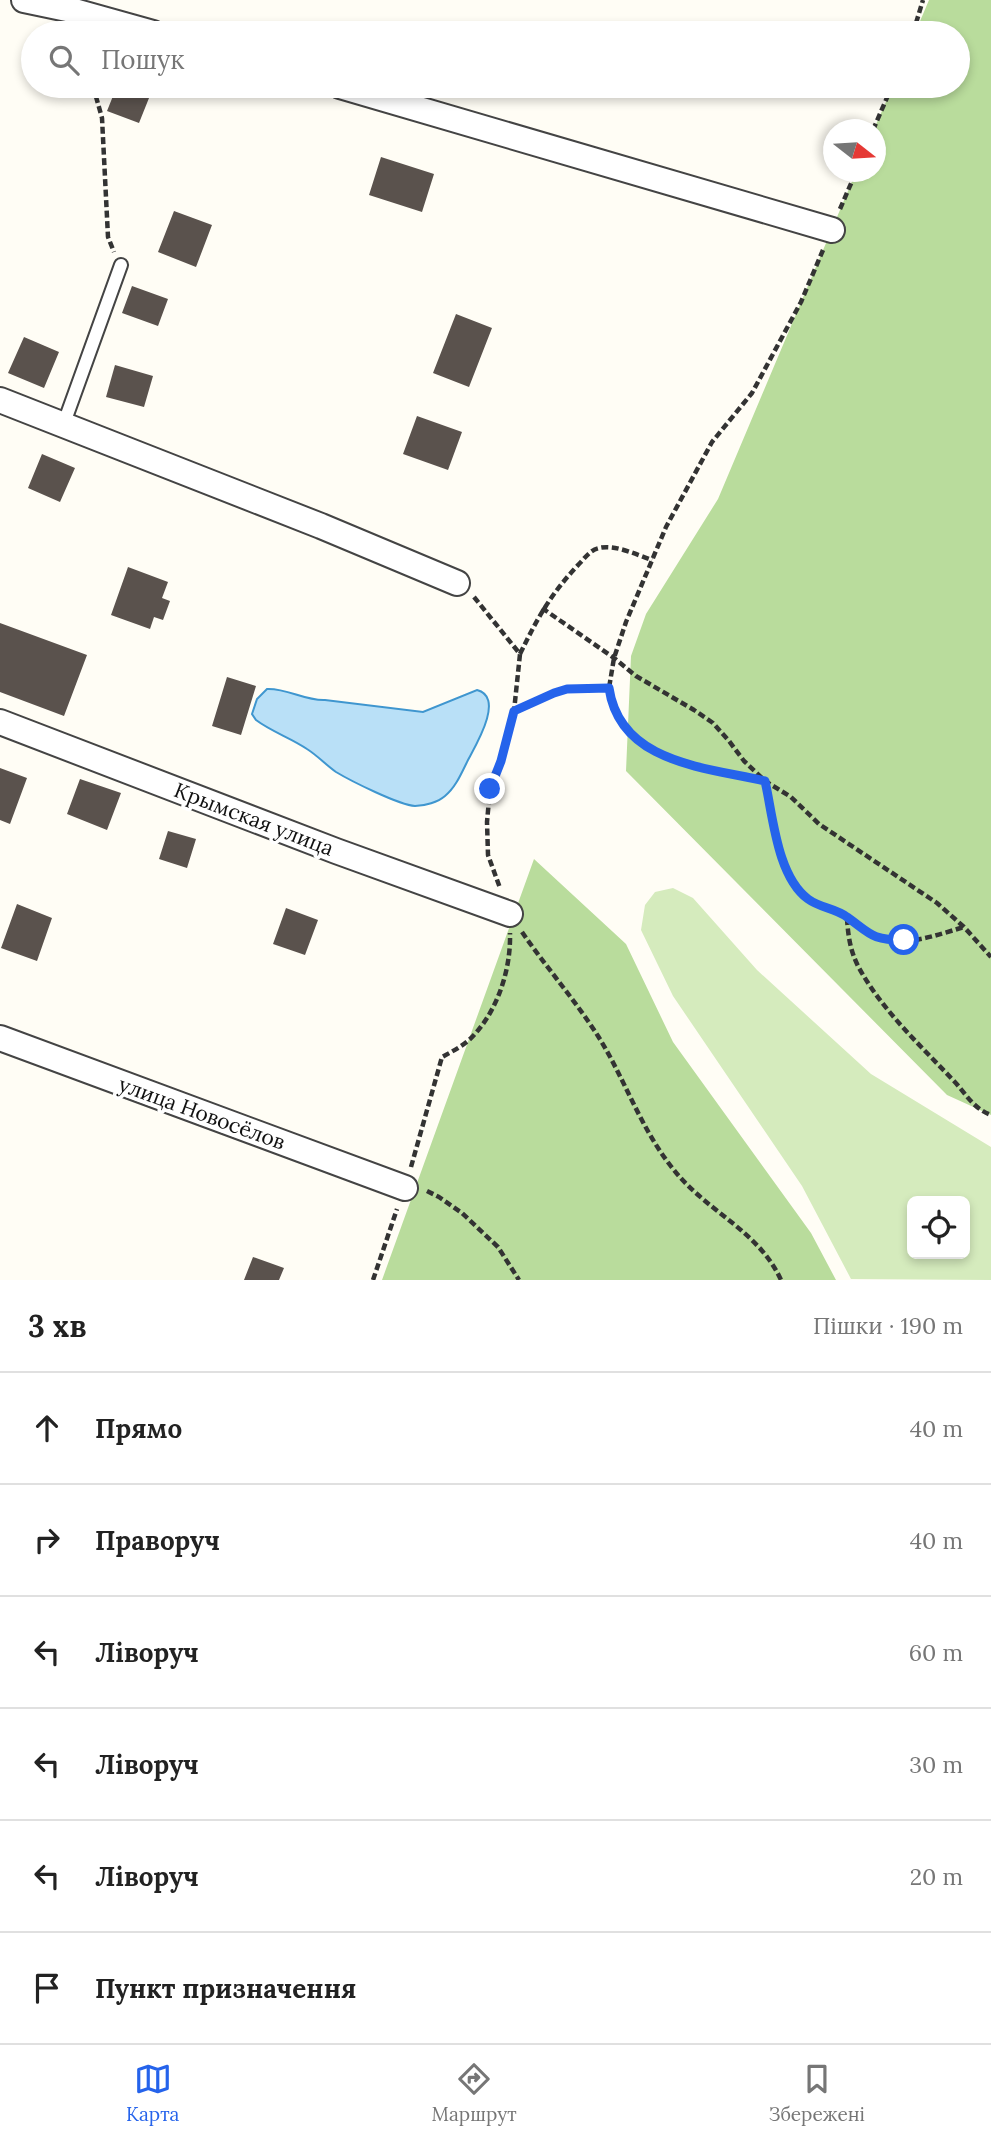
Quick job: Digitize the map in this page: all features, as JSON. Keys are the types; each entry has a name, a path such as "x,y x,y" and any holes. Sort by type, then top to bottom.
{"street":[{"path":"24,0 110,21"},
{"path":"381,98 832,230"},
{"path":"0,400 321,526 457,583"},
{"name":"Крымская улица","path":"0,722 510,914"},
{"name":"улица Новосёлов","path":"0,1038 411,1188"}],"lane":[{"path":"64,424 121,265"}],"path":[{"path":"917,21 923,0"},
{"path":"96,98 102,118 108,237 121,265"},
{"path":"878,119 886,98"},
{"path":"765,781 690,764 652,751 633,737 617,718 609,688 614,658 626,622 666,527 712,442 752,393 801,302 852,182"},
{"path":"652,560 610,547 598,548 589,553 542,608 520,654 514,711 501,761 490,789 488,855 510,914 598,1036 656,1146 675,1172 755,1241 769,1258 781,1280"},
{"path":"457,583 470,593 520,654"},
{"path":"542,608 636,676 713,723 744,761 765,781 790,796 818,824 936,903 964,927 991,957"},
{"path":"514,711 567,689 609,688"},
{"path":"765,781 781,856 790,881 810,901 847,917 873,937 886,940 931,937 964,927"},
{"path":"442,1057 473,1036 494,1007 505,978 511,946 510,914"},
{"path":"847,917 849,942 857,964 871,987 887,1009 956,1083 970,1102 991,1115"},
{"path":"411,1188 439,1196 462,1213 498,1247 519,1280"}],"green space":[{"path":"929,0 991,0 991,1115 947,1095 626,771 631,656 646,614 718,499 852,182 886,182 886,119 878,119 888,98 970,98 970,21 920,21"},
{"path":"534,859 626,944 673,1042 811,1233 836,1280 382,1280"},
{"path":"673,888 693,898 757,970 871,1074 991,1147 991,1280 851,1279 802,1186 673,996 641,930 645,905 655,892"}],"water":[{"path":"267,689 282,690 310,699 423,712 477,690 485,694 489,711 482,733 452,788 439,800 415,806 387,797 343,776 307,749 256,720 252,714 257,699"}],"building":[{"path":"112,98 149,98 139,123 107,111"},
{"path":"381,157 434,174 422,212 369,195"},
{"path":"174,211 212,225 196,267 158,252"},
{"path":"132,286 168,299 158,326 122,313"},
{"path":"456,314 492,328 469,387 433,373"},
{"path":"24,337 59,352 44,388 8,373"},
{"path":"115,365 153,376 144,407 106,397"},
{"path":"417,416 462,432 448,470 403,454"},
{"path":"42,454 75,468 60,502 28,488"},
{"path":"128,567 168,582 162,598 170,601 163,620 154,617 150,629 111,615"},
{"path":"0,623 87,655 64,716 0,692"},
{"path":"227,677 256,686 241,735 212,726"},
{"path":"0,768 27,778 10,824 0,820"},
{"path":"80,779 121,793 107,830 67,814"},
{"path":"168,831 196,839 187,868 159,859"},
{"path":"17,904 52,918 37,961 1,948"},
{"path":"286,908 318,920 305,955 273,944"},
{"path":"253,1257 284,1268 279,1280 244,1280"}],"route":[{"path":"490,789 501,761 514,711 567,689 609,688 617,718 633,737 652,751 690,764 765,781 781,856 790,881 800,893 822,907 838,911 873,937 904,940"}]}
